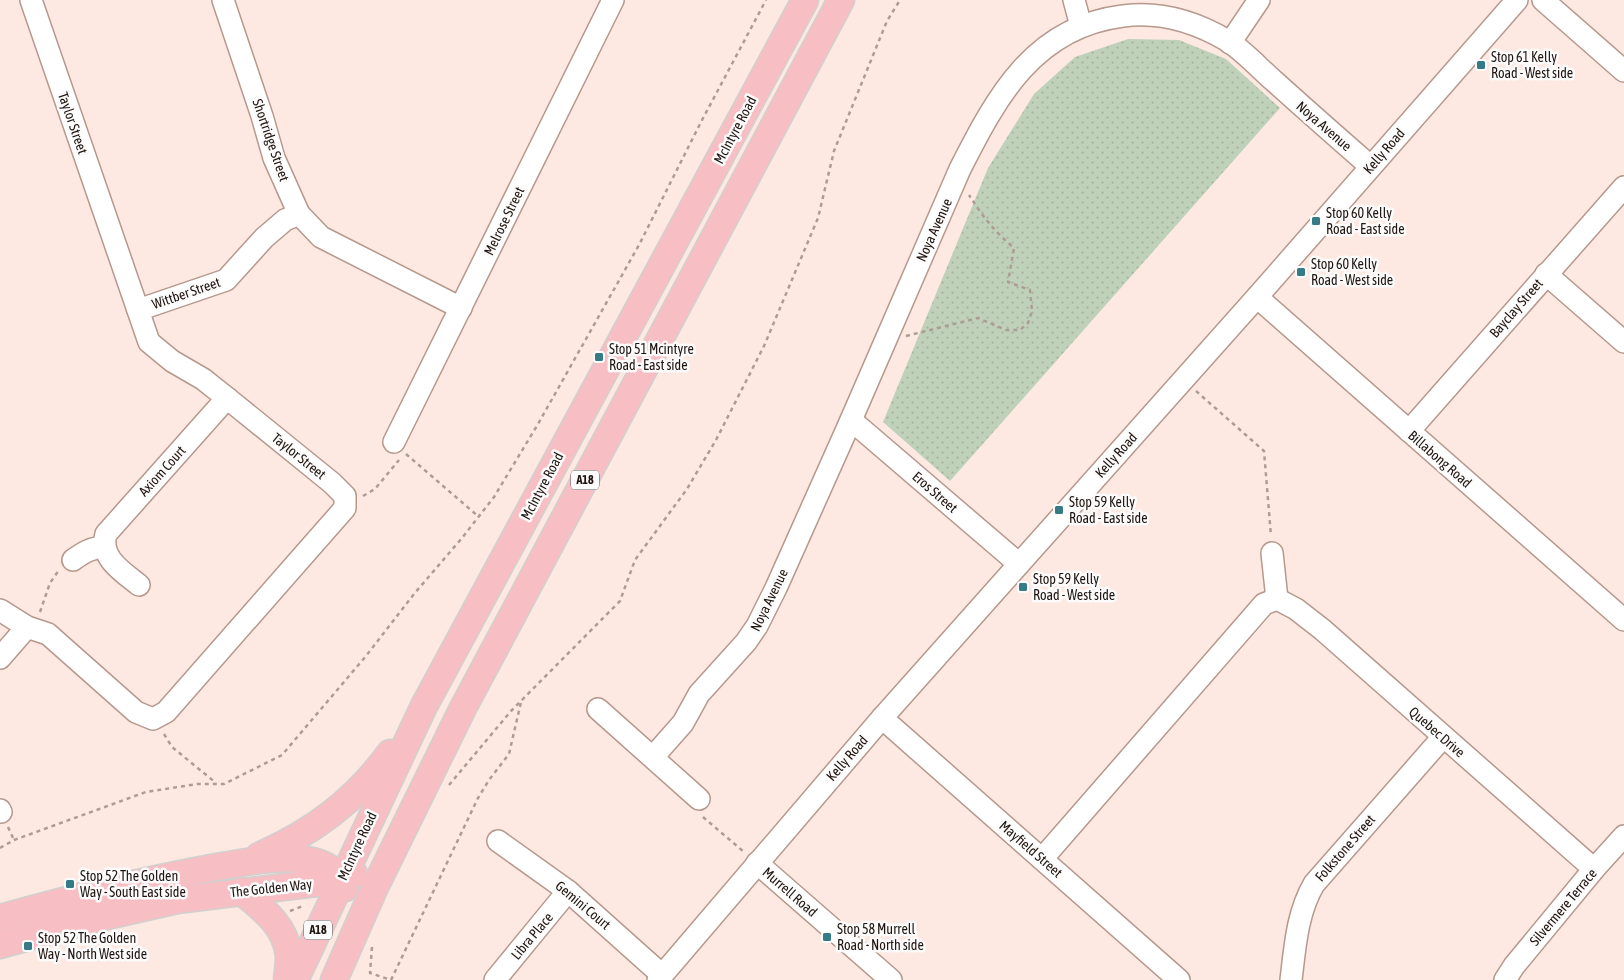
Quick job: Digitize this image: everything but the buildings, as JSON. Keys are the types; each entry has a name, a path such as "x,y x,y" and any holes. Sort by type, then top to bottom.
{"main road":[{"name":"McIntyre Road","path":"295,980 424,706 805,0"},
{"name":"A18","path":"337,973 375,887 463,708 841,0"},
{"path":"245,862 310,830 356,794 377,771 424,706"},
{"path":"337,973 346,904 345,887 342,879 364,868 370,860 430,748 463,708"},
{"name":"The Golden Way","path":"0,918 144,880 245,862 291,858 308,860 332,869 342,879"},
{"name":"The Golden Way","path":"0,944 138,908 177,900 342,879"},
{"path":"241,891 275,921 283,935 287,944 289,958 287,980"}],"street":[{"name":"Taylor Street","path":"31,0 149,342 172,361 203,379 332,483 345,496 345,508"},
{"name":"Shortridge Street","path":"223,0 274,158 299,214 322,237 462,308"},
{"name":"Melrose Street","path":"400,447 462,308 613,0"},
{"path":"1074,0 1081,26"},
{"path":"1230,43 1259,0"},
{"name":"Kelly Road","path":"660,978 882,718 1257,297 1517,0"},
{"path":"1543,0 1624,71"},
{"name":"Noya Avenue","path":"653,757 683,723 699,694 746,642 757,626 776,588 979,132 994,107 1016,77 1037,54 1060,37 1081,26 1105,18 1138,14 1156,15 1194,25 1230,43 1370,166"},
{"name":"Bayclay Street","path":"1409,431 1624,187"},
{"name":"Wittber Street","path":"138,310 226,280 264,238 285,220 299,214"},
{"path":"1546,274 1624,342"},
{"name":"Billabong Road","path":"1257,297 1624,620"},
{"name":"Axiom Court","path":"104,547 106,534 227,398"},
{"name":"Eros Street","path":"851,420 1019,564"},
{"path":"0,610 33,620 136,712 153,719 166,712 345,508"},
{"path":"66,564 86,551 104,547 111,561 139,585"},
{"path":"1042,858 1264,604 1277,599 1272,553"},
{"name":"Quebec Drive","path":"1277,599 1296,609 1323,630 1443,738 1594,869"},
{"path":"0,658 33,620"},
{"path":"598,709 700,798"},
{"name":"Mayfield Street","path":"882,718 1179,980"},
{"name":"Folkstone Street","path":"1291,980 1300,916 1314,884 1443,738"},
{"name":"Silvermere Terrace","path":"1505,980 1514,966 1594,869 1624,836"},
{"name":"Gemini Court","path":"498,841 568,892 660,978"},
{"name":"Murrell Road","path":"757,863 891,980"},
{"name":"Libra Place","path":"495,980 568,892"}],"path":[{"path":"0,848 23,837 146,792 198,784 224,784 282,755 366,656 494,497 538,424 639,245 701,122 766,0"},
{"path":"448,786 521,701 620,601 635,560 687,489 716,440 764,346 818,218 834,151 887,21 900,0"},
{"path":"887,338 912,336 978,318 1006,330 1020,330 1028,323 1032,311 1030,290 1008,282 1014,248 996,233 958,176"},
{"path":"1183,380 1264,451 1272,553"},
{"path":"345,508 375,489 400,447 479,517"},
{"path":"33,620 50,583 66,564"},
{"path":"372,946 370,973 391,980 478,798 489,780 510,754 521,701"},
{"path":"153,719 172,747 217,784"},
{"path":"700,798 701,815 757,863"}],"green space":[{"path":"1128,39 1179,40 1226,59 1280,108 950,481 883,422 988,168 1034,94 1075,57"}],"place":[{"name":"Stop 61 Kelly Road - West side","path":"1481,65"},
{"name":"Stop 60 Kelly Road - East side","path":"1316,221"},
{"name":"Stop 60 Kelly Road - West side","path":"1301,272"},
{"name":"Stop 51 Mcintyre Road - East side","path":"599,357"},
{"name":"Stop 59 Kelly Road - East side","path":"1059,510"},
{"name":"Stop 59 Kelly Road - West side","path":"1023,587"},
{"name":"Stop 52 The Golden Way - South East side","path":"70,884"},
{"name":"Stop 58 Murrell Road - North side","path":"827,937"},
{"name":"Stop 52 The Golden Way - North West side","path":"28,946"}]}
